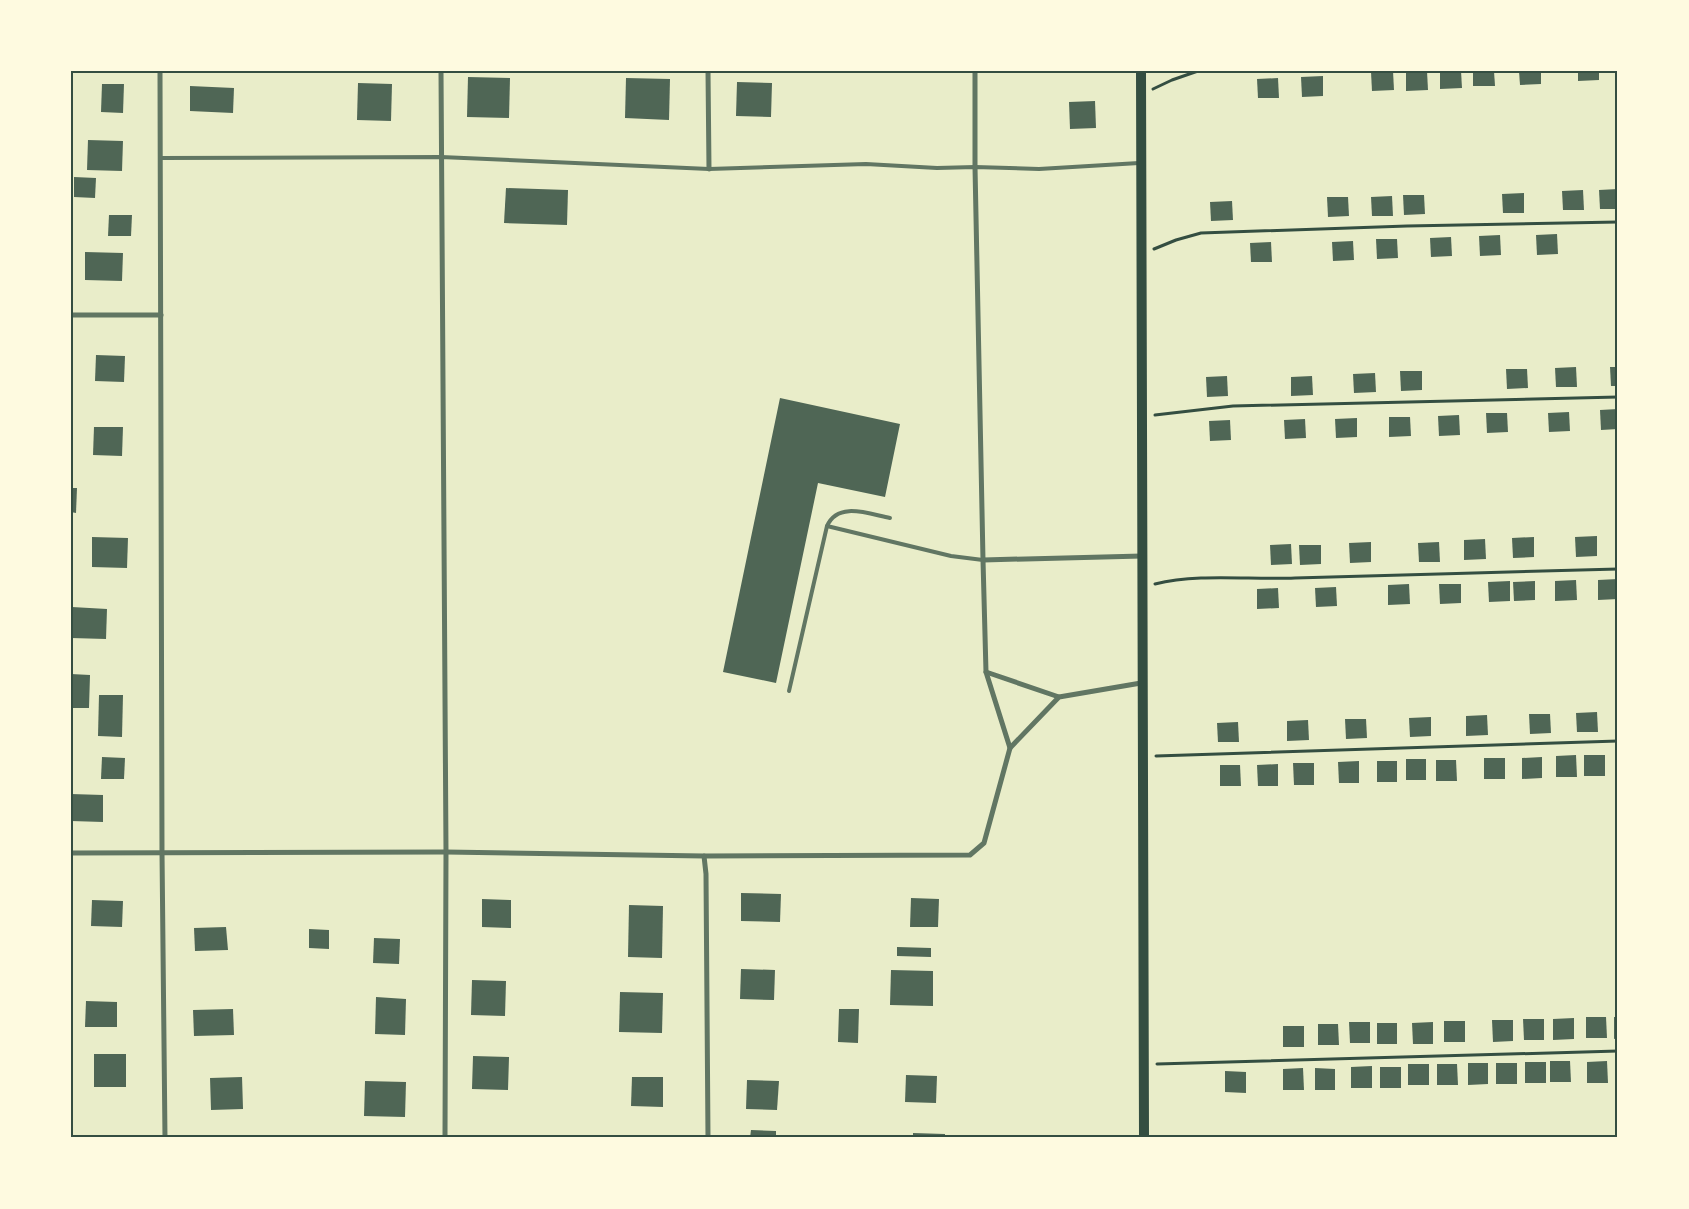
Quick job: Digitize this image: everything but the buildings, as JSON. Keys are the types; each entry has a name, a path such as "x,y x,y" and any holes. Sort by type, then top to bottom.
{"main road":[{"path":"1141,71 1144,1138"}],"street":[{"path":"160,71 164,1138"},
{"path":"441,71 446,852 445,1138"},
{"path":"708,71 709,169"},
{"path":"975,71 975,167 986,672 1010,748"},
{"path":"71,315 161,315"},
{"path":"983,560 1142,556"},
{"path":"986,672 1059,697 1142,683"},
{"path":"71,853 446,852 704,856 970,854 984,843 1010,748 1059,697"},
{"path":"704,856 706,874 708,1138"}],"lane":[{"path":"160,158 441,157 709,169 866,164 937,168 1039,169 1142,163"},
{"path":"789,691 827,526 830,520 835,514 842,511 890,518"},
{"path":"827,526 951,556 983,560"}],"path":[{"path":"1141,95 1172,80 1198,71"},
{"path":"1142,254 1176,240 1200,233 1407,226 1618,222"},
{"path":"1142,416 1233,406 1618,397"},
{"path":"1142,587 1167,580 1193,578 1284,579 1618,569"},
{"path":"1143,757 1618,741"},
{"path":"1144,1064 1618,1051"}]}
